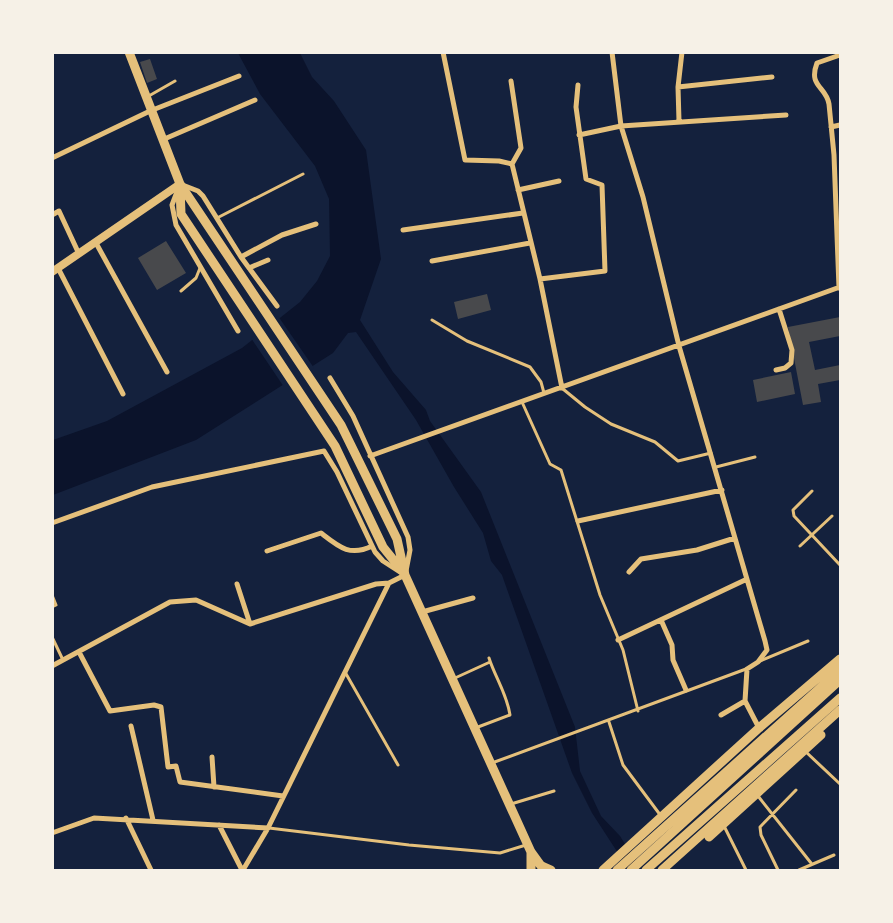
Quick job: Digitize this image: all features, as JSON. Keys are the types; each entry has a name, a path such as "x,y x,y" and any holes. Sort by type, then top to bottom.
{"main road":[{"path":"129,52 180,184 341,425 397,539 405,575 530,849 546,869"},
{"path":"180,184 181,214 335,446 383,547 405,575"},
{"path":"55,270 180,184"},
{"path":"614,867 634,842 661,817 840,659"},
{"path":"603,870 614,867 840,670"},
{"path":"632,870 840,680"},
{"path":"646,870 840,698"},
{"path":"662,870 840,710"},
{"path":"670,870 840,718"},
{"path":"661,817 664,832 673,844 688,855"},
{"path":"530,849 531,870"}],"street":[{"path":"443,52 465,160 500,161 512,164"},
{"path":"612,52 621,126 643,197 679,346 712,453 745,580 767,650 758,662 747,669 746,701 759,729"},
{"path":"679,121 678,87 682,52"},
{"path":"370,456 545,395 839,287 828,97 818,88 813,75 817,63 840,55"},
{"path":"52,158 150,111 239,76"},
{"path":"678,87 772,77"},
{"path":"512,81 521,147 512,164 540,279 562,388"},
{"path":"540,279 605,271 602,185 585,179 579,135 578,85"},
{"path":"162,140 255,100"},
{"path":"579,135 621,126 786,115"},
{"path":"831,126 840,126"},
{"path":"518,190 559,181"},
{"path":"238,330 176,225 172,214 174,195 180,184 198,191 241,257 277,306"},
{"path":"52,215 59,211 79,254"},
{"path":"403,230 523,213"},
{"path":"241,257 282,235 316,224"},
{"path":"96,243 167,372"},
{"path":"432,261 530,243"},
{"path":"249,268 268,260"},
{"path":"55,270 123,394"},
{"path":"776,369 785,368 791,363 792,350 779,309"},
{"path":"330,378 350,410 408,537 410,550 405,575"},
{"path":"52,523 152,487 324,451 337,472 372,546 383,561 405,575"},
{"path":"578,521 722,490"},
{"path":"267,551 321,533 346,552 361,552 372,546"},
{"path":"629,572 641,559 698,550 735,538"},
{"path":"52,666 170,602 196,600 250,624 376,584 389,583 405,575"},
{"path":"618,640 745,580"},
{"path":"243,870 268,828 389,583"},
{"path":"237,584 250,624"},
{"path":"422,612 473,598"},
{"path":"661,620 672,645 673,660 686,690"},
{"path":"79,652 110,711 154,705 161,707 168,766 176,766 180,782 283,796"},
{"path":"721,715 746,701"},
{"path":"130,726 153,820"},
{"path":"212,757 214,787"},
{"path":"52,833 94,818 126,818 268,828"},
{"path":"126,818 151,870"},
{"path":"219,825 243,870"}],"lane":[{"path":"145,97 175,81"},
{"path":"217,218 303,174"},
{"path":"181,291 196,278 201,266"},
{"path":"432,320 466,341 530,367 541,382 545,395"},
{"path":"562,388 611,424 656,442 678,461 712,453"},
{"path":"522,402 550,464 561,470 600,595 618,640 638,711"},
{"path":"716,467 755,458"},
{"path":"812,490 793,510 794,516 840,565"},
{"path":"800,546 832,516"},
{"path":"52,595 56,603 52,607"},
{"path":"52,637 64,660"},
{"path":"758,662 808,641"},
{"path":"453,679 489,660 495,678 505,694 510,715 476,728"},
{"path":"492,763 609,722 686,690 747,669"},
{"path":"344,671 398,765"},
{"path":"609,722 623,765 661,817"},
{"path":"804,751 840,784"},
{"path":"778,870 760,827 796,790"},
{"path":"511,804 554,791"},
{"path":"757,794 811,863"},
{"path":"723,824 746,870"},
{"path":"268,828 500,853 530,849"},
{"path":"799,870 811,863 818,864 834,855"}],"water":[{"path":"238,53 300,53 312,77 334,101 366,150 381,259 360,320 393,372 426,410 430,421 481,492 575,727 580,771 601,816 620,836 641,870 629,870 592,813 572,773 502,575 491,561 483,533 416,420 356,332 348,333 333,353 196,440 53,495 53,440 107,421 242,348 300,302 317,281 330,256 329,199 315,166 260,94"}],"pier":[{"path":"278,316 314,368 284,387 251,338"}],"building":[{"path":"150,59 157,79 147,83 140,62"},
{"path":"166,241 186,273 157,290 138,258"},
{"path":"487,294 491,310 458,319 454,302"},
{"path":"840,317 840,336 809,342 815,370 840,365 840,380 818,384 821,402 803,405 788,327"},
{"path":"791,372 795,394 757,402 753,380"}]}
